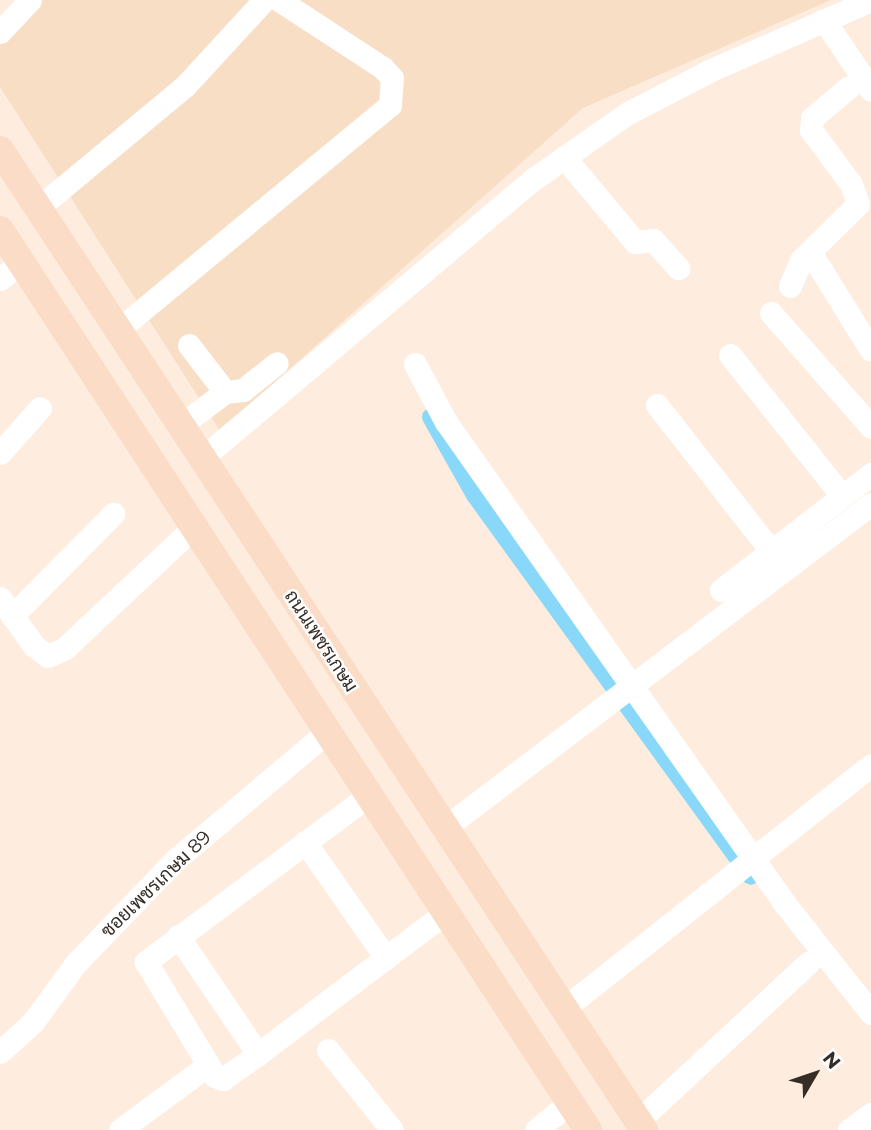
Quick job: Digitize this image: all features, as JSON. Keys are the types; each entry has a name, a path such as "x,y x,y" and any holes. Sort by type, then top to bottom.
{"main road":[{"name":"ถนนเพชรเกษม","path":"0,150 443,829 641,1126"},
{"path":"0,230 10,271 195,526 444,914 588,1130"}],"street":[{"path":"0,32 30,0"},
{"path":"38,208 185,86 264,0"},
{"path":"118,330 390,106 392,78 383,68 279,0"},
{"path":"202,458 564,157 669,90 871,0"},
{"path":"790,286 792,272 858,204 851,184 811,130 812,118 860,88 824,20"},
{"path":"564,157 635,242 653,240 678,268"},
{"path":"810,252 871,350"},
{"path":"771,313 871,427"},
{"path":"189,345 225,392"},
{"path":"730,355 842,496"},
{"path":"181,425 225,392 243,390 277,363"},
{"path":"415,364 446,422 626,690 747,862 871,1013"},
{"path":"657,405 771,551"},
{"path":"0,453 40,408"},
{"path":"721,590 871,474"},
{"path":"443,829 871,505"},
{"path":"113,514 6,607 34,646 48,656 64,649 195,526"},
{"name":"ซอยเพชรเกษม 89","path":"0,1052 33,1022 76,963 175,860 328,731"},
{"path":"562,1010 871,765"},
{"path":"369,795 148,959 146,968 208,1065 222,1079 444,914"},
{"path":"305,842 386,958"},
{"path":"178,936 258,1054"},
{"path":"641,1126 809,962"},
{"path":"328,1050 392,1130"},
{"path":"120,1130 208,1065"},
{"path":"536,1130 569,1103"},
{"path":"849,1130 871,1114"}],"shaded area":[{"path":"27,0 831,0 583,108 220,431 0,87 0,29"}],"waterway":[{"path":"431,417 475,495 751,876"}]}
